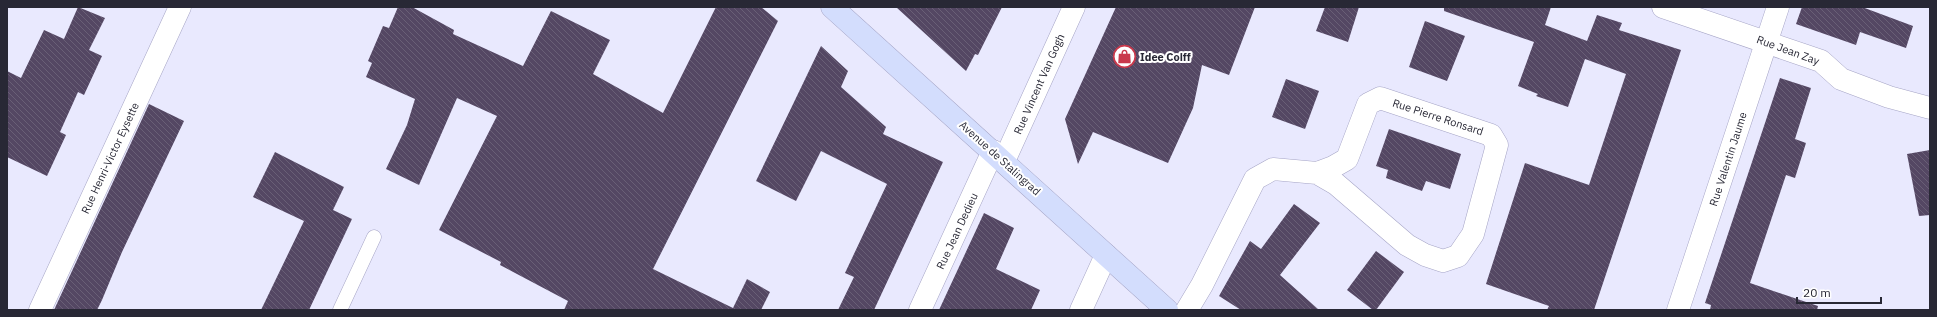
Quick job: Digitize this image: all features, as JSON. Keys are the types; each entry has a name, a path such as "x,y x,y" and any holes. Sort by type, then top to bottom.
{"main road":[{"name":"Avenue de Stalingrad","path":"832,7 1167,310"}],"street":[{"name":"Rue Henri-Victor Eysette","path":"40,310 180,7"},
{"name":"Rue Vincent Van Gogh","path":"998,156 1074,7"},
{"name":"Rue Jean Zay","path":"1664,7 1821,60 1841,79 1889,97 1930,108"},
{"name":"Rue Valentin Jaume","path":"1678,310 1778,7"},
{"name":"Rue Pierre Ronsard","path":"1187,310 1202,285 1255,179 1273,169 1317,173 1336,184 1407,244 1425,254 1443,261 1458,256 1472,234 1496,146 1492,135 1380,98 1368,104 1347,159 1333,167 1317,173"},
{"name":"Rue Jean Dedieu","path":"920,310 998,156"},
{"path":"1081,310 1106,255"}],"lane":[{"path":"340,310 374,237"}],"building":[{"path":"78,7 105,18 89,50 102,56 84,95 78,92 60,132 66,135 47,176 7,157 7,71 21,78 44,30 64,39"},
{"path":"398,7 412,7 454,30 453,34 523,66 551,11 610,40 593,74 663,113 716,7 761,7 778,21 653,269 733,308 747,279 770,292 761,310 564,310 568,301 500,265 501,262 439,230 497,116 457,98 419,185 386,169 407,125 415,99 366,77 372,63 368,61 383,26 389,28"},
{"path":"896,7 1002,7 978,55 975,54 966,71"},
{"path":"1116,7 1255,7 1229,75 1202,65 1193,108 1168,163 1093,132 1078,164 1065,119"},
{"path":"1325,7 1359,7 1348,42 1316,31"},
{"path":"1444,7 1551,7 1545,25 1587,41 1597,15 1622,23 1619,30 1681,50 1594,310 1547,310 1549,306 1486,284 1525,163 1589,185 1626,74 1585,59 1568,107 1536,96 1538,94 1518,86 1534,42 1444,11"},
{"path":"1802,7 1862,7 1913,26 1906,48 1860,32 1856,45 1796,24"},
{"path":"1425,21 1465,36 1447,81 1409,67"},
{"path":"821,46 848,71 841,87 886,127 883,134 943,162 874,310 838,310 854,277 845,273 887,184 821,151 796,201 756,181"},
{"path":"1780,78 1811,88 1795,139 1806,143 1795,178 1786,175 1750,283 1818,306 1817,310 1710,310 1711,305 1705,303"},
{"path":"1286,79 1319,91 1305,129 1272,117"},
{"path":"149,104 184,121 122,252 102,300 97,310 54,310"},
{"path":"1389,129 1461,154 1450,189 1426,181 1422,191 1386,178 1388,170 1376,166"},
{"path":"1930,150 1930,215 1919,216 1907,154"},
{"path":"275,152 344,187 333,210 352,219 309,310 261,310 304,221 253,197"},
{"path":"1294,204 1320,223 1280,275 1319,310 1241,310 1219,296 1250,241 1261,249"},
{"path":"984,213 1014,228 996,269 1040,290 1031,310 939,310"},
{"path":"1376,251 1404,272 1376,310 1373,310 1347,290"}],"place":[{"name":"Idee Coiff","path":"1125,57"}]}
